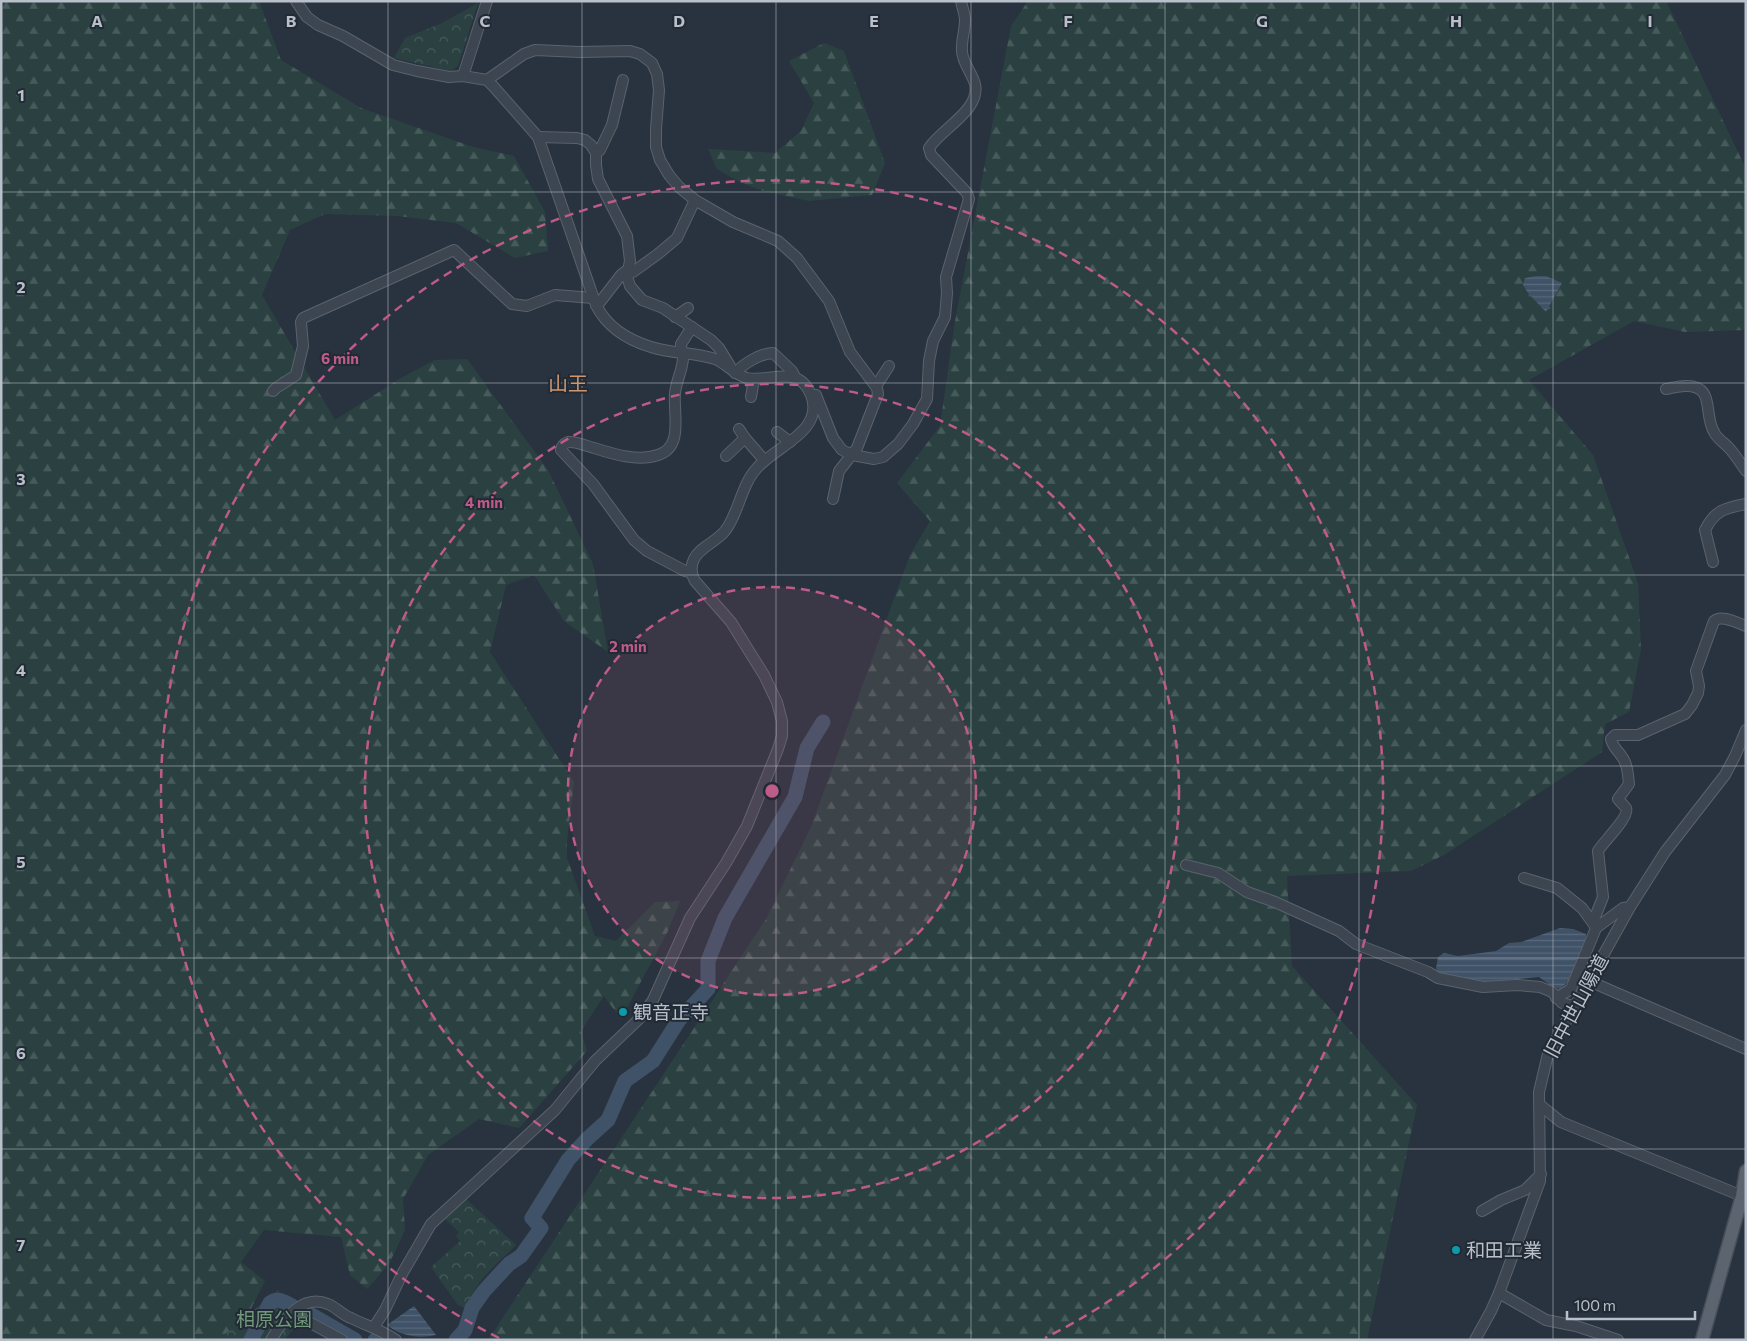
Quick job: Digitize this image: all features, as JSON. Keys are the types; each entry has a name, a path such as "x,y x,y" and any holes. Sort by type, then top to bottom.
{"main road":[{"path":"1702,1340 1742,1196 1746,1171"}],"street":[{"path":"296,1 307,17 318,25 343,36 394,65 449,77 463,76 487,80 494,86 538,137 594,302 614,329 652,348 713,359 746,378 754,379 784,375 806,380 812,384 828,428 838,446 852,455 874,459 890,451 914,424 927,399 930,355 933,341 945,317 946,277 969,199 967,193 931,156 929,148 934,140 960,118 971,104 974,95 975,85 962,53 965,19 961,1"},
{"path":"463,76 487,1"},
{"path":"487,80 498,70 524,54 535,50 580,52 630,51 640,54 652,63 657,74 660,90 656,128 656,147 660,160 679,187 695,200 733,222 778,241 797,258 829,301 850,352 876,386 878,394 859,442 852,455 839,471 833,499"},
{"path":"596,153 600,150 612,124 623,80"},
{"path":"538,137 584,140 591,145 596,153 598,180 627,236 630,262 627,276 630,286 642,300 663,308 711,340 719,348 733,371"},
{"path":"594,302 621,275 633,272 652,259 676,238 695,200"},
{"path":"273,392 296,375 303,346 301,322 304,318 454,250 512,304 527,306 555,295 594,302"},
{"path":"675,317 688,308"},
{"path":"691,572 685,571 655,555 634,540 593,484 561,450 565,443 575,442 610,453 636,457 663,454 673,441 675,434 675,396 682,363 681,344 692,327"},
{"path":"374,1326 386,1310 402,1274 431,1224 549,1116 595,1061 637,1022 644,1013 652,1000 690,918 726,863 747,826 765,786 782,736 782,721 777,702 764,675 731,622 695,581 691,572 692,564 697,554 725,531 755,469 764,460 790,442 810,423 813,412 810,394 792,371 773,353 763,355 733,371"},
{"path":"876,386 890,366"},
{"path":"750,397 754,379"},
{"path":"1666,389 1684,386 1692,387 1707,396 1708,418 1714,433 1746,471"},
{"path":"777,432 790,442"},
{"path":"726,456 742,434 764,460"},
{"path":"1713,562 1705,530 1710,520 1725,508 1746,504"},
{"path":"1746,626 1723,618 1717,618 1714,621 1696,671 1699,686 1698,693 1685,714 1638,735 1615,735 1611,739 1611,743 1624,760 1629,784 1618,799 1626,808 1626,812 1620,824 1598,852 1604,897 1594,925 1589,970 1591,978 1746,1048"},
{"name":"旧中世山陽道","path":"1475,1340 1499,1293 1538,1186 1541,1174 1539,1092 1548,1054 1630,907 1665,852 1725,775 1736,756 1746,730"},
{"path":"1186,865 1218,873 1247,892 1275,902 1339,931 1356,944 1428,972 1438,978 1483,987 1517,985 1540,987 1552,992 1562,1003 1574,1006"},
{"path":"1524,878 1557,888 1582,908 1594,925"},
{"path":"1594,925 1623,908 1630,907"},
{"path":"1556,998 1571,989 1591,944"},
{"path":"1540,1105 1561,1122 1742,1196"},
{"path":"1482,1211 1501,1200 1525,1190 1541,1174"},
{"path":"1499,1293 1546,1320 1576,1326 1618,1340"},
{"path":"270,1340 283,1321 300,1306 325,1302 352,1319 374,1326 390,1338"},
{"path":"292,1312 342,1340"}],"green space":[{"path":"1,1 259,1 281,60 361,108 473,147 514,156 545,212 548,251 515,258 456,223 397,216 325,214 290,230 262,295 335,420 401,378 435,360 467,359 548,470 593,564 608,652 564,621 534,575 506,585 490,652 574,782 567,841 567,858 595,936 616,941 655,902 680,901 667,933 621,1019 604,996 581,1031 587,1051 519,1128 479,1119 428,1155 403,1199 405,1230 389,1264 367,1289 350,1275 341,1237 264,1230 241,1262 265,1281 239,1332 232,1340 1,1340"},
{"path":"1028,1 1666,1 1746,169 1746,330 1685,332 1634,321 1529,380 1593,455 1638,583 1641,649 1629,712 1605,724 1602,752 1444,855 1411,871 1287,876 1292,966 1417,1105 1367,1340 488,1340 766,919 811,827 910,555 930,521 897,483 940,426 955,321 1011,26"},
{"path":"478,3 458,66 451,71 394,58 405,38 442,23"},
{"path":"824,43 844,51 885,163 872,195 809,201 763,191 739,182 717,169 708,149 775,153 801,131 814,103 789,61"},
{"path":"466,1199 516,1245 479,1283 465,1308 458,1305 431,1267 460,1241 456,1236 459,1232 445,1219"},
{"name":"相原公園","path":"278,1290 301,1321 284,1340 218,1340"}],"water":[{"path":"1546,276 1562,283 1546,312 1523,285 1525,278"},
{"path":"1560,928 1573,929 1586,934 1579,964 1575,972 1560,989 1539,977 1485,982 1438,974 1436,968 1438,957 1444,953 1458,956 1496,951 1509,943 1521,942"},
{"path":"414,1306 436,1335 410,1336 398,1332 387,1325"}],"waterway":[{"path":"456,1340 465,1330 472,1308 484,1291 509,1264 521,1256 541,1228 532,1218 568,1160 608,1120 625,1081 653,1061 679,1020 708,989 708,961 725,918 795,797 807,748 823,722"},
{"path":"251,1340 270,1303 278,1300 292,1306"},
{"path":"308,1313 355,1340"},
{"path":"375,1340 381,1338"}],"place":[{"name":"観音正寺","path":"623,1012"},
{"name":"和田工業","path":"1456,1250"}],"district":[{"name":"山王","path":"568,384"}]}
